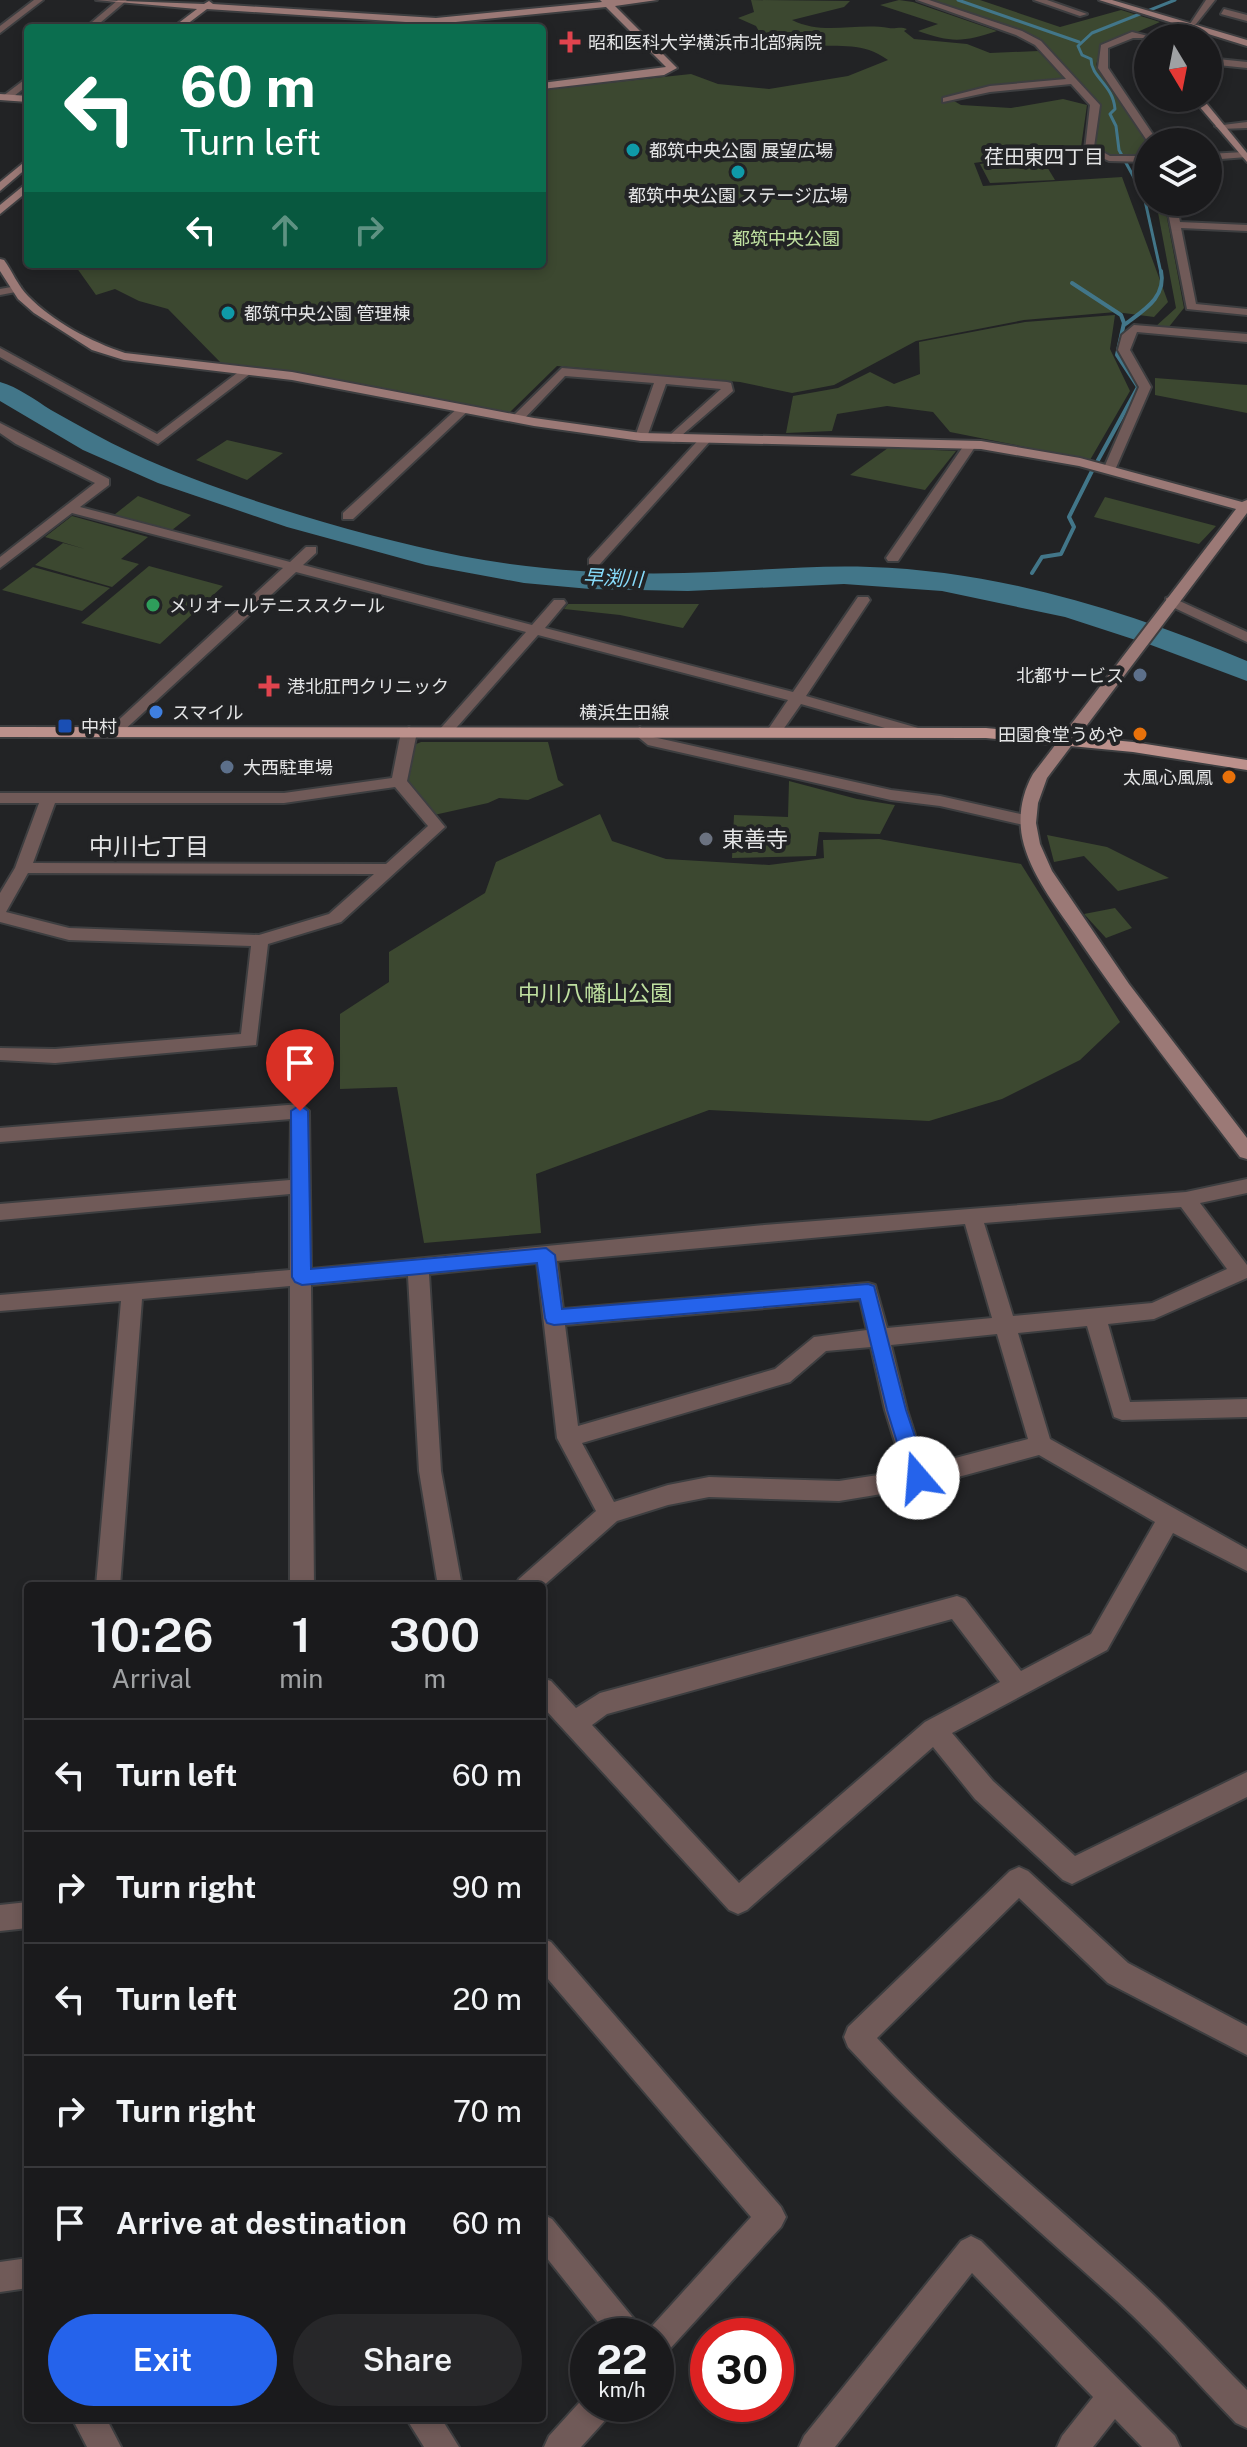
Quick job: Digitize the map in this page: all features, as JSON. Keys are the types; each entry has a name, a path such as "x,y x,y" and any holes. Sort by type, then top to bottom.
{"main road":[{"name":"横浜生田線","path":"0,732 913,731 1067,740 1247,765"}],"street":[{"path":"1,28 39,0"},
{"path":"100,0 210,4"},
{"path":"145,0 365,18 458,21 653,0"},
{"path":"208,21 238,0"},
{"path":"921,0 1019,33 1038,43 1095,105 1089,148 1103,157 1134,158"},
{"path":"1038,0 1083,14"},
{"path":"1103,0 1192,24 1211,0"},
{"path":"1118,0 1130,6"},
{"path":"94,24 122,1"},
{"path":"546,86 664,72 672,68 607,3"},
{"path":"182,24 210,4"},
{"path":"1224,12 1246,16"},
{"path":"360,24 365,18"},
{"path":"1,28 16,29"},
{"path":"1222,33 1247,41"},
{"path":"1134,35 1104,47 1103,68 1144,128"},
{"path":"1222,62 1247,65"},
{"path":"946,100 990,89 1075,81"},
{"path":"3,97 24,83"},
{"path":"3,97 24,99"},
{"path":"1208,112 1245,157"},
{"path":"1220,126 1247,125"},
{"path":"1222,157 1245,157"},
{"path":"0,188 24,166"},
{"path":"0,211 24,189"},
{"path":"1173,216 1191,307 1173,331"},
{"path":"1175,225 1247,228"},
{"path":"0,262 17,289 38,311 96,347 124,356 249,370 517,419 641,437 971,444 1026,451 1246,506 1039,777 1031,796 1028,821 1036,855 1052,887 1137,1012 1247,1152"},
{"path":"0,292 17,289"},
{"path":"1191,307 1247,312"},
{"path":"1109,470 1145,387 1126,360 1123,340 1134,328 1247,338"},
{"path":"0,352 158,440 249,370"},
{"path":"517,419 562,372 727,386 727,391 674,438"},
{"path":"641,437 661,380"},
{"path":"348,516 465,408"},
{"path":"0,427 30,447 104,482 3,558"},
{"path":"594,562 707,438"},
{"path":"893,558 971,444"},
{"path":"71,509 537,629 913,731"},
{"path":"115,731 311,550"},
{"path":"775,731 863,600"},
{"path":"1171,601 1247,638"},
{"path":"445,732 559,603"},
{"path":"399,782 409,732"},
{"path":"640,732 648,740 691,750 891,795 940,801 1028,821"},
{"path":"0,798 284,798 399,782"},
{"path":"0,916 69,934 260,941 335,918 437,827 399,782"},
{"path":"0,908 23,868 48,800"},
{"path":"23,868 388,869"},
{"path":"0,1054 55,1056 250,1040 260,941"},
{"path":"0,1135 300,1111 302,1582"},
{"path":"0,1212 301,1186"},
{"path":"0,1303 1186,1199 1247,1186"},
{"path":"568,1438 782,1376 821,1343 1096,1319 1154,1311 1244,1278 1186,1199"},
{"path":"972,1216 1041,1445 1247,1561"},
{"path":"546,1255 568,1438 609,1514"},
{"path":"418,1267 430,1471 449,1582"},
{"path":"108,1582 132,1290"},
{"path":"554,1318 868,1291 896,1410 918,1478"},
{"path":"1096,1319 1122,1411 1247,1408"},
{"path":"532,1582 609,1514 668,1495 709,1487 839,1491 918,1478 1041,1445"},
{"path":"546,1693 738,1901 934,1730 1099,1642 1169,1519"},
{"path":"574,1724 600,1704 957,1607 1018,1686"},
{"path":"934,1730 984,1790 1072,1871 1247,1784"},
{"path":"1247,2041 1118,1973 1019,1880 858,2037 975,2156 1130,2293 1247,2412"},
{"path":"0,1918 24,1915"},
{"path":"546,1956 771,2217 674,2322"},
{"path":"546,2234 614,2318"},
{"path":"815,2447 971,2251 1164,2447"},
{"path":"0,2277 24,2274"},
{"path":"1073,2447 1114,2395"},
{"path":"90,2422 105,2447"},
{"path":"425,2422 443,2447"},
{"path":"560,2447 583,2422"}],"green space":[{"name":"都筑中央公園","path":"751,0 850,1 844,7 792,20 828,28 902,28 907,29 904,31 914,39 967,44 990,53 1038,51 1066,79 995,85 947,97 961,105 1011,108 1063,99 1087,105 1081,147 974,163 983,186 1122,177 1168,302 1154,317 1116,312 1024,320 916,341 834,385 792,393 740,382 557,366 509,413 297,373 222,364 168,309 139,301 115,289 96,295 77,268 546,268 546,90 691,74 718,84 769,89 848,76 888,60 869,50 851,46 805,44 761,35 756,26 738,18 754,12"},
{"path":"899,0 997,31 958,40 930,35 918,31 938,24 880,5"},
{"path":"928,0 980,0 1060,27 1121,10 1160,22 1134,24 1134,33 1101,48 1096,65 1139,128 1134,128 1134,156 1104,155 1093,147 1099,109 1095,98 1037,40"},
{"path":"1041,157 1055,180 990,183 980,164"},
{"path":"1159,216 1167,216 1184,308 1168,328 1155,327 1176,308"},
{"path":"1115,315 1110,349 1130,391 1090,460 950,432 933,412 887,406 837,414 832,431 786,433 793,396 838,388 870,372 894,384 920,374 919,342 1025,322"},
{"path":"1155,378 1247,385 1247,413 1155,395"},
{"path":"227,440 283,453 247,480 196,460"},
{"path":"888,448 956,451 925,490 850,475"},
{"path":"138,496 191,515 172,530 114,515"},
{"path":"1105,497 1216,526 1199,544 1094,517"},
{"path":"72,516 148,537 121,559 139,564 112,587 35,565 63,543 85,549 45,537"},
{"name":"メリオールテニススクール","path":"149,566 223,586 160,644 81,623"},
{"path":"33,567 110,588 82,611 2,590"},
{"path":"568,604 699,604 683,628 620,615 564,609"},
{"path":"421,742 548,742 558,780 564,785 528,800 499,798 434,815 408,782 414,745"},
{"path":"789,781 857,799 895,805 880,834 819,832 816,856 732,858 734,815 788,817"},
{"name":"中川八幡山公園","path":"600,814 612,841 666,859 769,865 824,858 823,840 879,839 1021,864 1120,1022 1080,1060 1002,1099 929,1121 709,1110 536,1174 541,1233 424,1243 397,1087 340,1089 340,1014 389,982 389,952 485,893 496,862"},
{"path":"1047,835 1107,847 1169,878 1118,891 1084,856 1054,862"},
{"path":"1115,908 1132,928 1106,938 1084,914"}],"waterway":[{"path":"958,0 1079,42"},
{"path":"1161,273 1144,196 1119,150 1116,126 1110,114 1115,109 1113,100 1094,71 1091,59 1082,55 1078,46 1092,33 1175,0"},
{"path":"1124,325 1157,296 1162,280 1161,271"},
{"path":"1072,283 1121,315 1124,323 1117,355 1138,387 1097,462"},
{"name":"早渕川","path":"0,390 93,444 167,477 297,521 426,557 524,575 590,580 688,582 870,575 942,582 1076,610 1162,638 1247,672"},
{"path":"1032,573 1042,557 1061,554 1074,527 1069,517 1092,471"}],"place":[{"name":"昭和医科大学横浜市北部病院","path":"570,42"},
{"name":"都筑中央公園 展望広場","path":"633,150"},
{"name":"都筑中央公園 ステージ広場","path":"738,172"},
{"name":"都筑中央公園 管理棟","path":"228,313"},
{"name":"メリオールテニススクール","path":"153,605"},
{"name":"北都サービス","path":"1140,675"},
{"name":"港北肛門クリニック","path":"269,686"},
{"name":"スマイル","path":"156,712"},
{"name":"中村","path":"65,726"},
{"name":"田園食堂うめや","path":"1140,734"},
{"name":"大西駐車場","path":"227,767"},
{"name":"太風心風鳳","path":"1229,777"},
{"name":"東善寺","path":"706,839"}],"district":[{"name":"荏田東四丁目","path":"1044,157"},
{"name":"中川七丁目","path":"149,846"}],"route":[{"path":"300,1111 302,1277 546,1255 554,1318 868,1291 896,1410 918,1478"}]}
